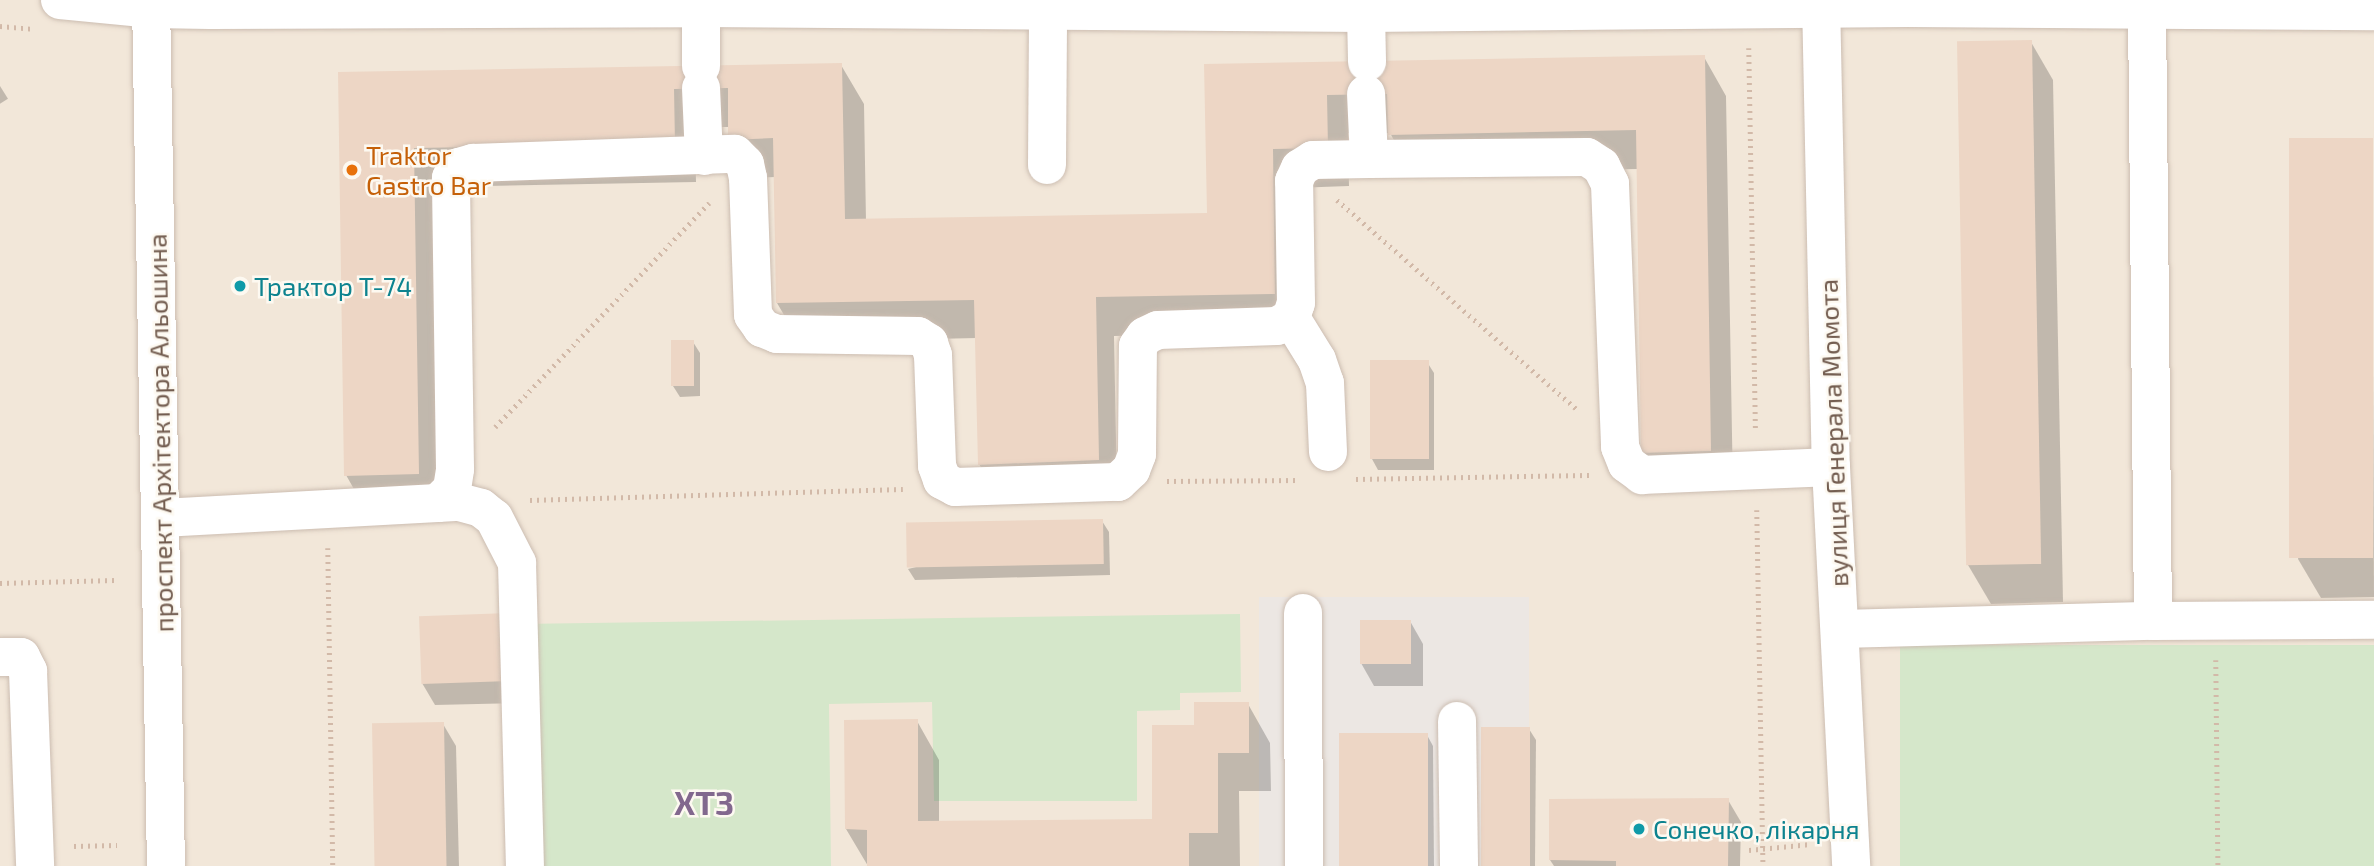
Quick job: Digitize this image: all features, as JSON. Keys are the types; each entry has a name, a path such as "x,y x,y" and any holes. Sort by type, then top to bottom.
{"street":[{"path":"60,0 151,5 1366,13 1821,5 2374,11"},
{"name":"проспект Архітектора Альошина","path":"151,5 166,866"},
{"name":"вулиця Генерала Момота","path":"1821,5 1831,467 1851,866"},
{"path":"701,8 704,156"},
{"path":"2147,8 2153,621"},
{"path":"1047,165 1048,10"},
{"path":"1366,13 1368,159"},
{"path":"438,503 452,489 456,469 451,178 459,167 473,163 735,155 745,164 753,315 759,332 919,336 929,343 933,355 937,466 942,480 955,487 1118,482 1131,470 1137,454 1138,346 1146,335 1158,330 1277,326 1291,318 1296,303 1294,181 1300,167 1313,160 1587,157 1601,166 1610,184 1630,461 1831,467"},
{"path":"1291,318 1317,360 1325,383 1335,465"},
{"path":"162,518 459,502 481,508 494,518 517,563 525,866"},
{"path":"1303,613 1304,866"},
{"path":"1841,629 2153,621 2374,620"},
{"path":"0,657 20,657 28,671 35,866"},
{"path":"1457,721 1459,866"}],"path":[{"path":"456,469 745,164"},
{"path":"1300,167 1630,461"},
{"path":"1335,465 1630,461"},
{"path":"1118,482 1302,480"},
{"path":"528,500 955,487"},
{"path":"328,509 333,866"},
{"path":"0,583 115,580"},
{"path":"2215,621 2218,866"}],"shaded area":[{"path":"0,0 2374,0 2374,866 0,866"},
{"path":"1259,597 1529,597 1529,866 1259,866"}],"green space":[{"path":"1240,614 1241,692 1180,693 1180,710 1137,711 1137,801 934,801 932,702 829,704 831,866 525,866 519,624"},
{"path":"1900,645 2374,645 2374,866 1900,866"}],"building":[{"path":"2032,40 2041,564 1966,565 1957,41"},
{"path":"1705,55 1711,451 1641,453 1636,130 1388,135 1387,94 1327,95 1328,148 1273,149 1275,294 1096,297 1099,460 978,465 974,300 776,303 773,138 728,140 728,88 674,89 675,144 414,148 419,474 344,476 338,72 842,63 845,219 1207,213 1204,64"},
{"path":"2289,138 2373,138 2373,558 2289,558"},
{"path":"671,340 694,340 694,386 671,386"},
{"path":"1370,360 1429,360 1429,459 1370,459"},
{"path":"1103,519 1104,564 907,567 906,522"},
{"path":"509,613 511,681 421,684 419,616"},
{"path":"1360,620 1411,620 1411,664 1360,664"},
{"path":"1194,702 1249,702 1249,753 1218,753 1218,833 1189,833 1189,866 867,866 867,830 845,829 844,720 918,719 918,821 1152,819 1152,725 1194,725"},
{"path":"444,722 447,866 375,866 372,723"},
{"path":"1481,727 1530,727 1530,866 1481,866"},
{"path":"1339,733 1428,733 1428,866 1339,866"},
{"name":"Сонечко, лікарня","path":"1729,798 1728,866 1616,866 1616,861 1549,860 1549,799"}],"place":[{"name":"Traktor Gastro Bar","path":"352,170"},
{"name":"Трактор Т-74","path":"240,286"},
{"name":"Сонечко, лікарня","path":"1639,829"}],"district":[{"name":"ХТЗ","path":"704,803"}]}
